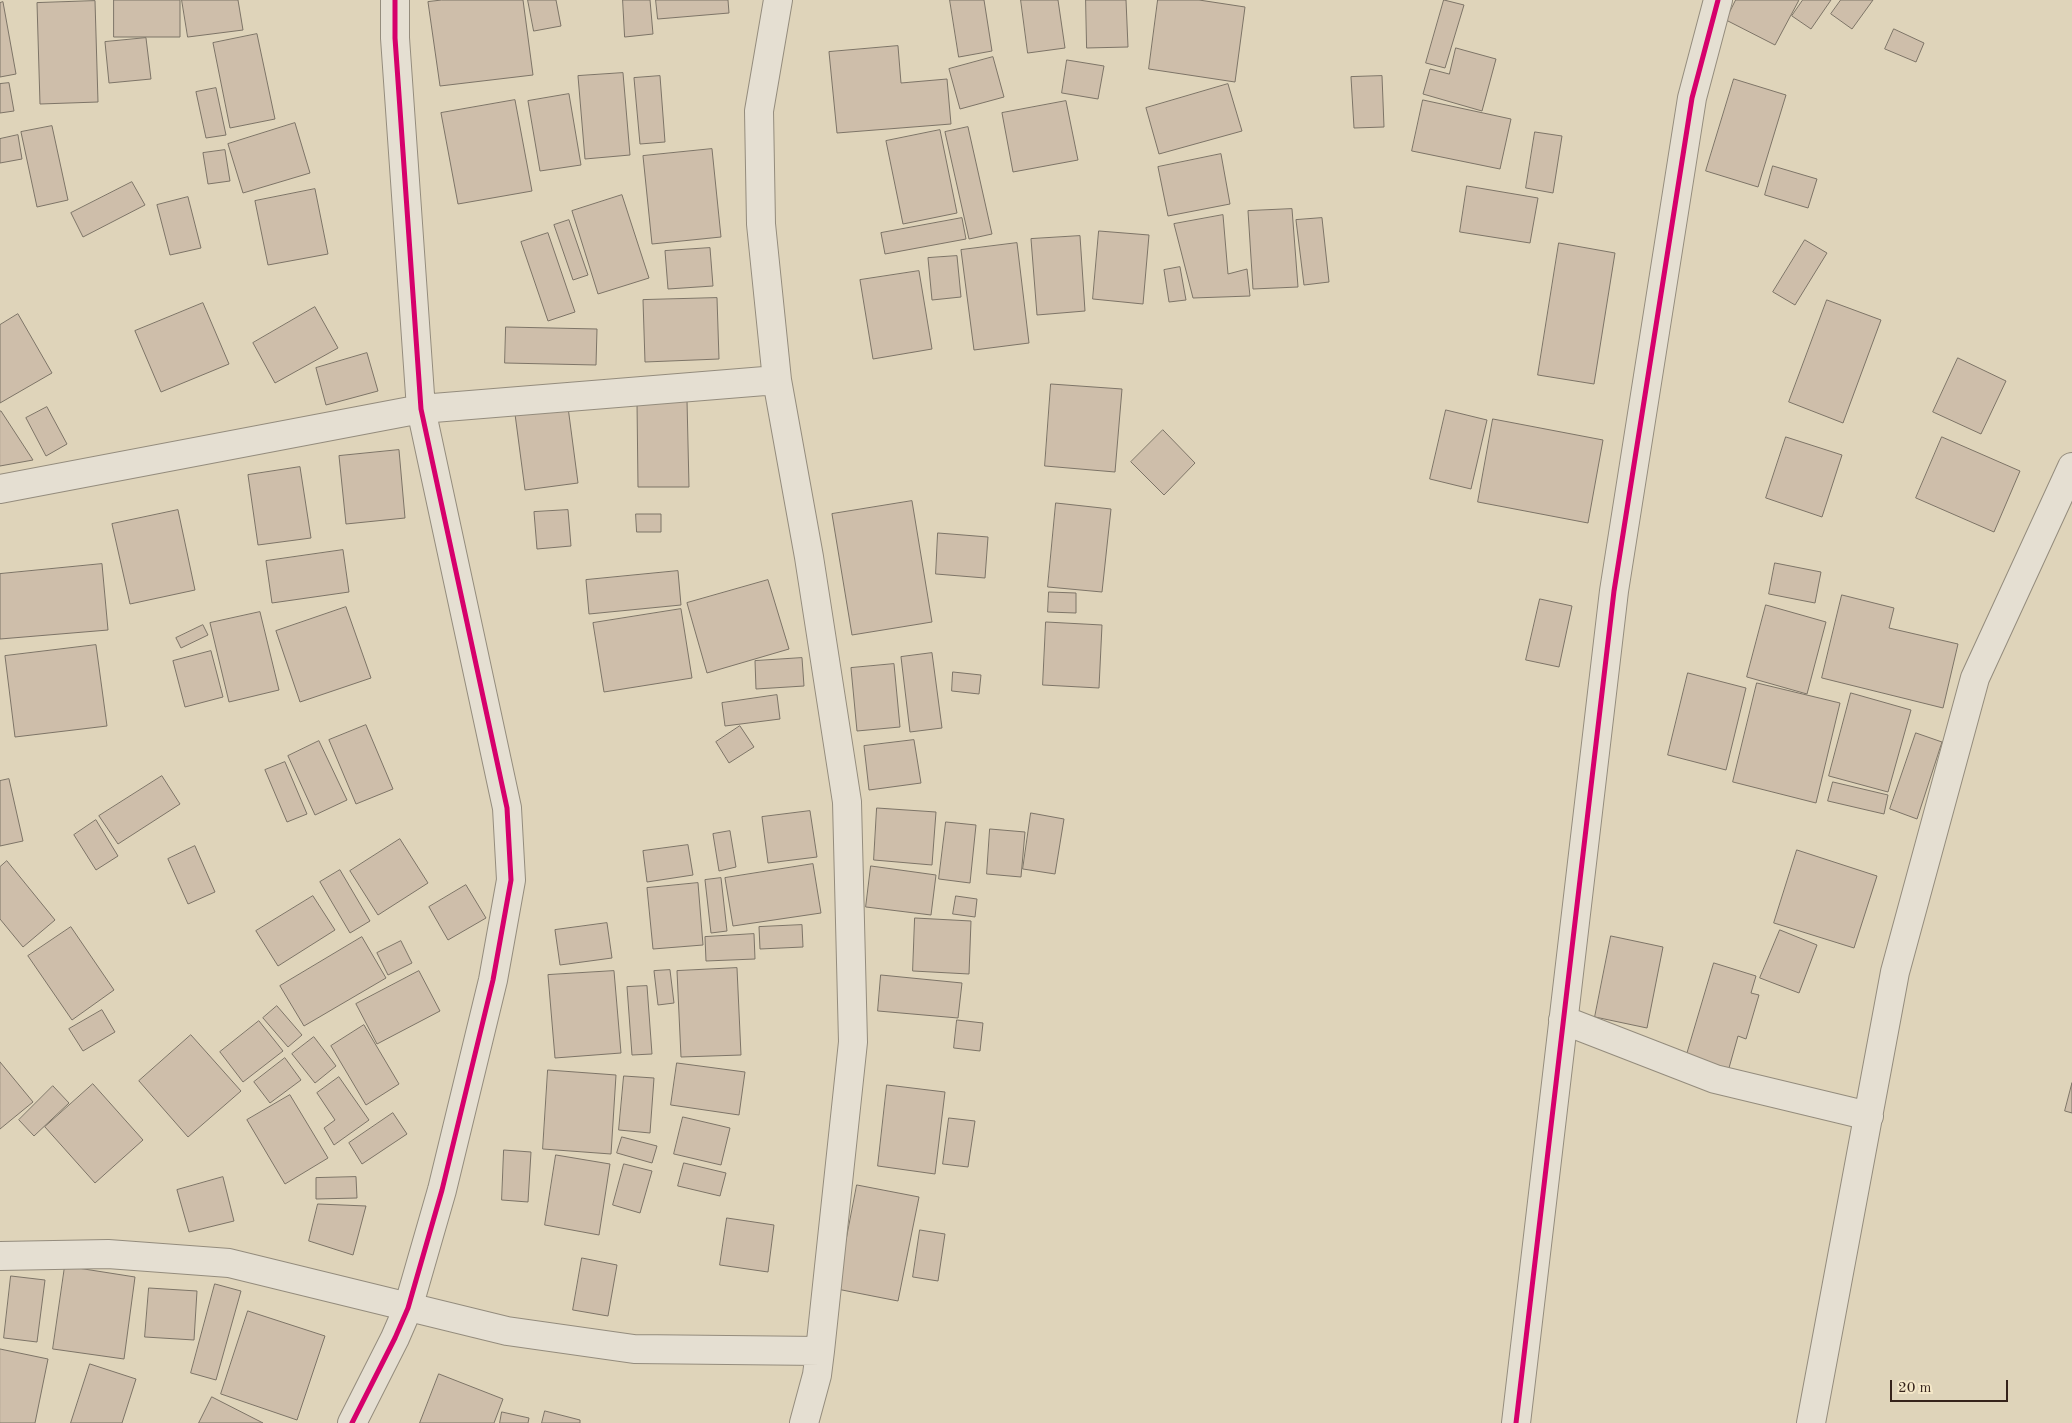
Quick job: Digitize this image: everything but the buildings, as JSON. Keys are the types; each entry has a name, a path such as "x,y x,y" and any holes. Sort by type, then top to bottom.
{"street":[{"path":"352,1423 396,1338 408,1308 442,1190 493,980 512,880 507,808 420,409 395,38 395,0"},
{"path":"778,0 759,111 761,224 777,380 809,557 847,802 853,1042 817,1375 804,1423"},
{"path":"1516,1423 1614,591 1692,98 1718,0"},
{"path":"0,488 420,409 777,380"},
{"path":"1811,1423 1895,972 1975,678 2072,467"},
{"path":"1563,1020 1715,1079 1869,1116"},
{"path":"0,1256 108,1254 229,1263 507,1331 634,1349 820,1351"}],"cycle path":[{"path":"352,1423 408,1308 442,1190 493,980 511,880 507,808 421,409 395,38 395,0"},
{"path":"1516,1423 1614,591 1692,98 1718,0"}]}
